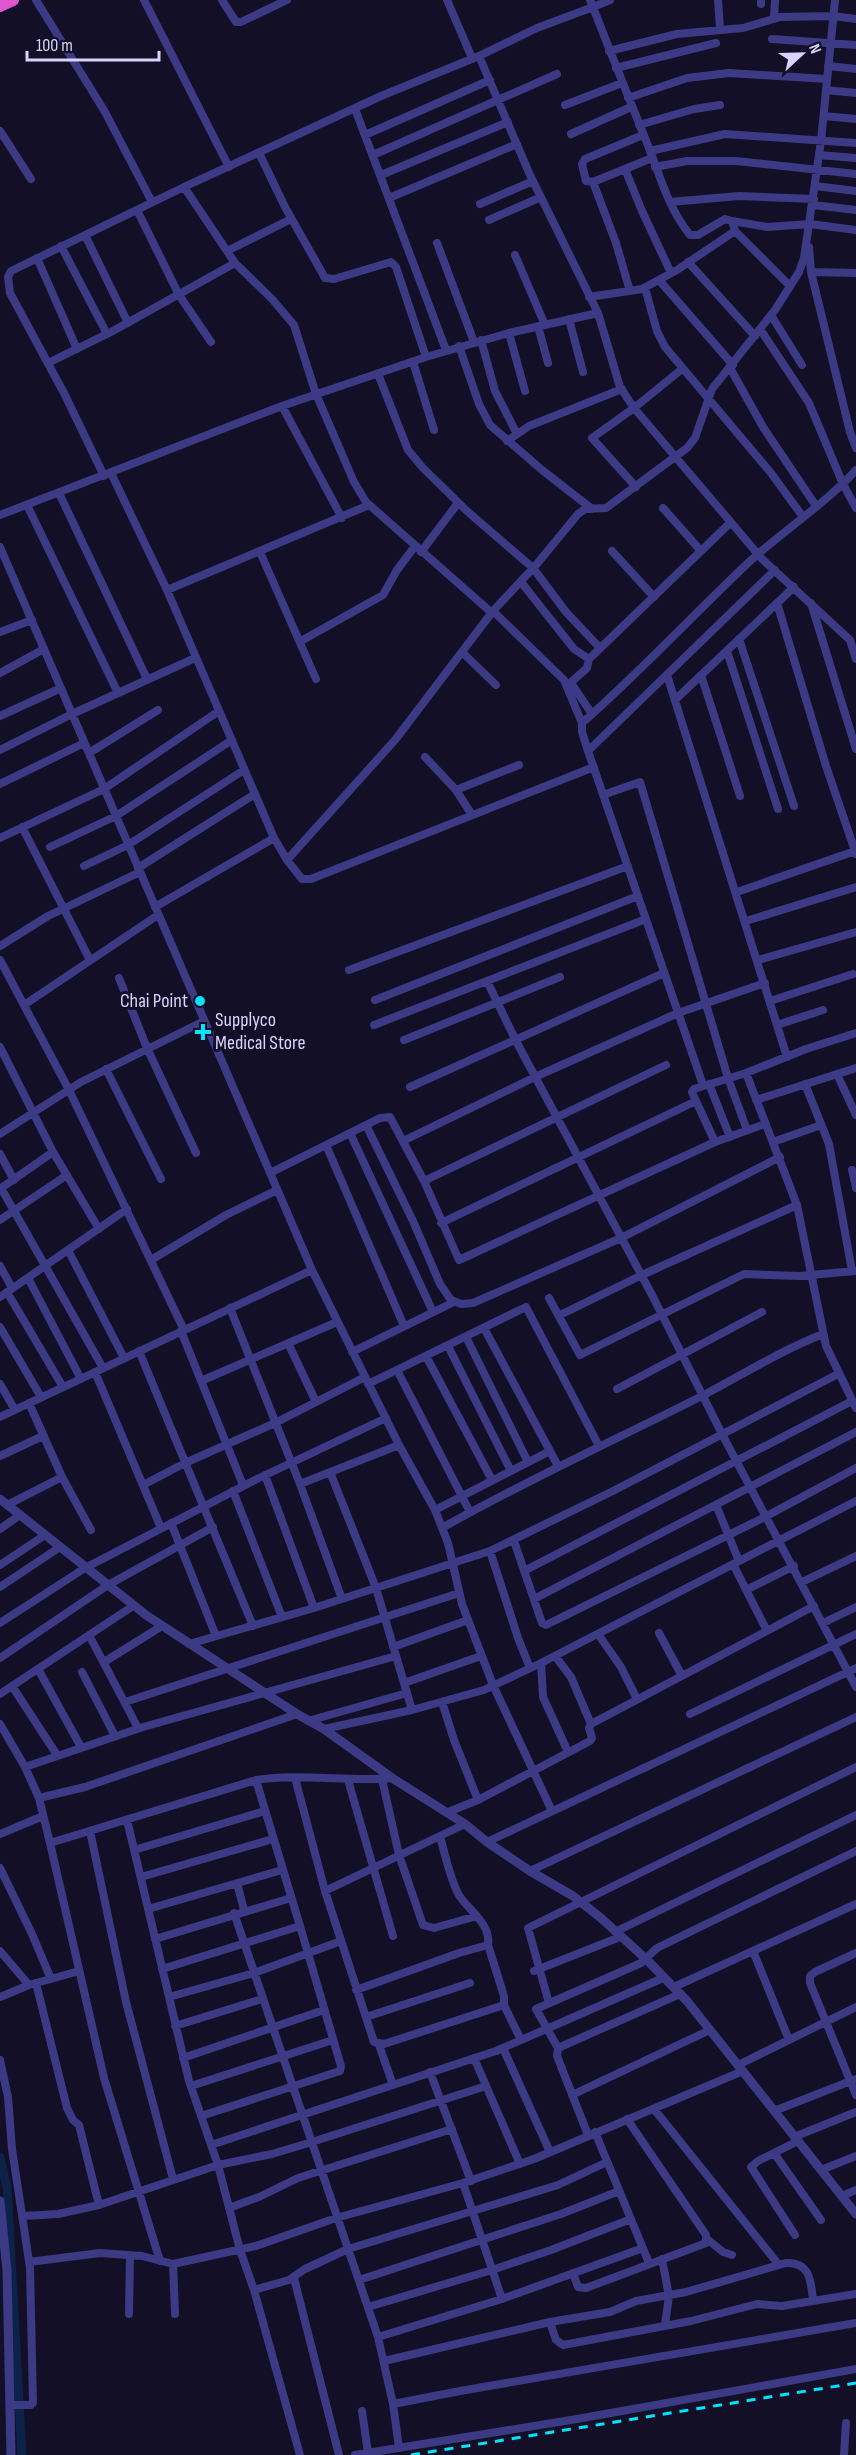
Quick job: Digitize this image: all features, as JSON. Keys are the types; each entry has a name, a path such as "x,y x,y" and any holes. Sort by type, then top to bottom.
{"highway":[{"path":"0,6 13,0"}],"street":[{"path":"36,0 105,112 152,202"},
{"path":"144,0 229,167"},
{"path":"222,0 236,22 241,22 287,0"},
{"path":"447,0 490,80 533,181 598,314 622,389 634,408 758,554 850,640 856,659"},
{"path":"594,767 311,879 302,879 274,838 167,590 108,474 10,293 8,278 11,270 184,187 476,57 591,3 610,0"},
{"path":"718,0 720,28"},
{"path":"774,18 776,0"},
{"path":"287,860 395,740 492,612 521,582 578,514 585,509 606,508 676,457 695,438 709,397 719,379 771,315 799,272 808,240 824,116 835,0"},
{"path":"591,3 670,202 690,235 698,235 725,219 767,227 810,224 856,230"},
{"path":"609,51 678,34 720,28 743,28 774,18 833,16 856,19"},
{"path":"772,39 856,45"},
{"path":"616,68 716,43"},
{"path":"828,66 856,69"},
{"path":"628,98 687,78 729,73 827,79"},
{"path":"373,155 557,74"},
{"path":"365,135 490,80"},
{"path":"565,105 622,83"},
{"path":"826,90 856,93"},
{"path":"639,125 694,109 720,105"},
{"path":"571,134 631,106"},
{"path":"355,109 446,350"},
{"path":"824,116 856,119"},
{"path":"381,175 508,122"},
{"path":"0,130 31,179"},
{"path":"643,135 585,159 582,164 586,181 593,182 725,134 856,143"},
{"path":"389,198 517,144"},
{"path":"259,153 291,219 325,278 334,279 391,262 396,267 426,357"},
{"path":"819,155 856,158"},
{"path":"652,159 736,161 856,174"},
{"path":"625,169 642,212 671,273"},
{"path":"480,204 533,181"},
{"path":"593,182 616,243 630,291"},
{"path":"815,186 856,191"},
{"path":"184,187 235,263 278,305 294,325 316,394 354,482 369,505 492,612 568,684 592,714"},
{"path":"670,202 740,196 813,202 856,210"},
{"path":"489,220 542,197"},
{"path":"137,210 178,295 211,342"},
{"path":"227,250 291,219"},
{"path":"732,221 735,231 790,286"},
{"path":"589,297 645,288 735,231"},
{"path":"85,235 128,323"},
{"path":"808,240 811,272 850,432 856,448"},
{"path":"437,243 495,391 517,434"},
{"path":"61,246 107,334"},
{"path":"515,255 541,326 548,363"},
{"path":"37,258 77,349"},
{"path":"688,262 758,332 809,403 843,484 856,506"},
{"path":"48,363 128,323 235,263"},
{"path":"811,272 856,273"},
{"path":"659,280 731,367 763,427 816,506"},
{"path":"645,288 657,331 682,369 709,397 771,473 803,517"},
{"path":"0,515 282,406 446,350 509,333 598,314"},
{"path":"771,315 802,365"},
{"path":"569,320 583,372"},
{"path":"509,333 525,391"},
{"path":"459,346 485,418 507,441 592,509"},
{"path":"413,362 434,430"},
{"path":"636,487 592,438 682,369"},
{"path":"378,374 408,450 458,503 533,568 566,612 600,648"},
{"path":"507,441 529,426 622,389"},
{"path":"282,406 342,518"},
{"path":"582,723 758,554 843,484 856,470"},
{"path":"59,493 147,679"},
{"path":"301,641 383,595 397,570 458,503"},
{"path":"27,505 118,693"},
{"path":"167,590 369,505"},
{"path":"663,508 701,551"},
{"path":"568,684 587,668 589,659 600,648 730,523"},
{"path":"0,547 312,1270 399,1445 435,1510 453,1563 459,1593 481,1656 552,1811"},
{"path":"612,551 654,597"},
{"path":"260,552 316,679"},
{"path":"588,751 775,570"},
{"path":"521,582 574,650 589,659"},
{"path":"676,699 794,587"},
{"path":"811,602 856,749"},
{"path":"737,892 856,852 826,766 777,603"},
{"path":"0,632 32,620"},
{"path":"739,639 794,806"},
{"path":"0,673 44,649"},
{"path":"727,651 778,809"},
{"path":"462,652 496,685"},
{"path":"0,750 72,714 195,658"},
{"path":"667,675 787,1057"},
{"path":"701,675 740,795"},
{"path":"568,684 582,723 588,751 678,1013 706,1085 730,1137"},
{"path":"0,716 61,688"},
{"path":"88,753 158,710"},
{"path":"0,838 104,789 219,711"},
{"path":"50,847 116,816 232,740"},
{"path":"0,784 84,743"},
{"path":"425,757 456,790 472,815"},
{"path":"456,790 519,765"},
{"path":"84,866 128,845 244,770"},
{"path":"603,795 640,782 728,1078 747,1130"},
{"path":"0,946 64,908 139,870 255,794"},
{"path":"22,827 90,960"},
{"path":"24,1005 157,911 274,838"},
{"path":"349,970 628,866"},
{"path":"746,921 856,887"},
{"path":"375,1000 638,896"},
{"path":"375,1025 646,920"},
{"path":"758,960 856,932"},
{"path":"0,960 69,1090 151,1260 182,1331 243,1485"},
{"path":"410,1087 664,972"},
{"path":"770,1001 853,974"},
{"path":"404,1040 560,977"},
{"path":"119,978 147,1048 196,1153"},
{"path":"487,981 514,1038 642,1275 722,1434 834,1644 852,1670 856,1688"},
{"path":"403,1141 535,1077 678,1013 765,983"},
{"path":"777,1025 823,1010"},
{"path":"0,1134 106,1069 204,1021"},
{"path":"715,1142 692,1092 706,1085 856,1034"},
{"path":"0,1047 53,1152 99,1229"},
{"path":"424,1180 666,1065"},
{"path":"756,1100 856,1068"},
{"path":"106,1069 161,1179"},
{"path":"524,1571 737,1461 854,1405 838,1374 823,1334 811,1275 809,1252 797,1205 746,1073"},
{"path":"837,1074 856,1114"},
{"path":"549,1298 580,1355 744,1274 811,1275 854,1271 840,1210 835,1166 829,1144 805,1084"},
{"path":"441,1223 579,1159 696,1101"},
{"path":"270,1173 366,1125 386,1116 390,1117 424,1180 459,1260 715,1142 765,1124"},
{"path":"366,1125 413,1221 440,1284 454,1302 461,1305 473,1304 621,1238 780,1157"},
{"path":"773,1142 820,1125"},
{"path":"350,1133 433,1312"},
{"path":"326,1145 404,1326"},
{"path":"53,1152 1,1189 47,1265 99,1370 161,1528"},
{"path":"0,1154 14,1180"},
{"path":"852,1170 856,1188"},
{"path":"0,1220 67,1175"},
{"path":"151,1260 226,1215 277,1190"},
{"path":"560,1316 642,1275 797,1205"},
{"path":"6,1292 127,1209"},
{"path":"68,1250 124,1358"},
{"path":"0,1266 6,1292 63,1387"},
{"path":"0,1417 312,1270"},
{"path":"28,1278 81,1379"},
{"path":"352,1352 454,1302"},
{"path":"143,1485 316,1402 397,1370 526,1307 599,1446"},
{"path":"230,1308 300,1484 342,1599"},
{"path":"617,1389 762,1312"},
{"path":"201,1381 338,1322"},
{"path":"0,1327 41,1397"},
{"path":"484,1328 558,1466"},
{"path":"442,1528 558,1466 703,1395 786,1348 823,1334"},
{"path":"466,1337 528,1462"},
{"path":"288,1343 316,1402"},
{"path":"448,1346 511,1471"},
{"path":"139,1351 252,1626"},
{"path":"426,1356 492,1480"},
{"path":"397,1370 470,1512"},
{"path":"189,1644 314,1608 490,1551 838,1374"},
{"path":"0,1384 15,1410"},
{"path":"29,1403 62,1477 91,1530"},
{"path":"0,1623 85,1568 265,1474 386,1418"},
{"path":"534,1599 856,1432"},
{"path":"0,1456 43,1436"},
{"path":"300,1484 399,1445"},
{"path":"435,1510 549,1450"},
{"path":"514,1540 542,1623 550,1625 856,1468"},
{"path":"330,1472 376,1588 412,1710"},
{"path":"265,1474 314,1608"},
{"path":"62,1477 3,1502 133,1606 297,1714 324,1729 392,1778 448,1812 487,1842 582,1903 646,1959 677,1990 856,2214"},
{"path":"232,1491 282,1617"},
{"path":"324,1729 412,1710 493,1685 555,1656 856,1501"},
{"path":"716,1505 729,1535 746,1590 767,1631"},
{"path":"0,1529 20,1515"},
{"path":"171,1523 216,1636"},
{"path":"0,1658 108,1585 213,1527"},
{"path":"0,1565 45,1535"},
{"path":"0,1587 60,1547"},
{"path":"490,1551 530,1668"},
{"path":"802,1582 856,1556"},
{"path":"746,1590 794,1566"},
{"path":"125,1702 459,1593"},
{"path":"0,1694 133,1606"},
{"path":"591,1724 814,1606"},
{"path":"823,1623 856,1607"},
{"path":"393,1647 468,1620"},
{"path":"104,1662 162,1626"},
{"path":"598,1634 621,1667 637,1699"},
{"path":"659,1634 682,1676"},
{"path":"690,1714 856,1634"},
{"path":"89,1635 138,1728"},
{"path":"24,1767 138,1728 396,1656"},
{"path":"404,1683 481,1656"},
{"path":"448,1812 478,1800 592,1738 589,1728 591,1724 571,1677 555,1656"},
{"path":"541,1663 543,1697 568,1752"},
{"path":"38,1669 81,1747"},
{"path":"487,1842 852,1670"},
{"path":"82,1672 116,1736"},
{"path":"12,1686 57,1755"},
{"path":"308,1720 407,1694"},
{"path":"442,1702 454,1740 478,1800"},
{"path":"39,1798 85,1786 297,1714"},
{"path":"530,1871 856,1717"},
{"path":"0,1724 39,1798 104,2078 160,2261"},
{"path":"549,2003 528,1928 856,1767"},
{"path":"296,1778 325,1891 374,2042 379,2044 504,2005"},
{"path":"50,1843 256,1780 392,1778"},
{"path":"382,1779 399,1855 423,1925 434,1928 477,1916"},
{"path":"201,2116 340,2070 256,1780"},
{"path":"348,1780 393,1936"},
{"path":"134,1850 265,1811"},
{"path":"538,1970 617,1934 856,1815"},
{"path":"0,1834 44,1816"},
{"path":"127,1820 183,2058 218,2165 240,2250 254,2290 300,2455"},
{"path":"325,1891 465,1824"},
{"path":"90,1831 126,2002 173,2179"},
{"path":"440,1836 459,1896 477,1916 489,1939 488,1945 504,2005 521,2040"},
{"path":"141,1877 273,1839"},
{"path":"650,2263 607,2162 573,2095 557,2056 558,2048 536,2009 646,1959 657,1948 856,1851"},
{"path":"0,1868 51,1979"},
{"path":"148,1909 282,1870"},
{"path":"237,1883 244,1911"},
{"path":"155,1939 234,1913 291,1898"},
{"path":"558,2048 753,1951 856,1904"},
{"path":"234,1913 378,2337 393,2404 399,2448"},
{"path":"162,1969 300,1926"},
{"path":"168,1997 307,1956 341,1941"},
{"path":"356,1990 488,1945"},
{"path":"0,1951 32,1984 68,2108 73,2120 79,2126 99,2205"},
{"path":"753,1951 789,2040"},
{"path":"855,1957 823,1968 810,1976 812,1992 853,2080 856,2095"},
{"path":"1,1994 79,1971"},
{"path":"211,2145 503,2048 663,1978"},
{"path":"366,2018 470,1983"},
{"path":"175,2026 262,1999"},
{"path":"29,2262 100,2253 130,2255 173,2264 240,2250 336,2218 467,2182 520,2164 654,2109 740,2068 789,2040 856,2007"},
{"path":"183,2058 324,2010"},
{"path":"573,2095 710,2030"},
{"path":"191,2085 333,2040"},
{"path":"379,2044 393,2085"},
{"path":"503,2048 550,2152"},
{"path":"474,2058 520,2164"},
{"path":"0,2060 29,2262 33,2403 15,2405"},
{"path":"430,2072 452,2129 467,2182 472,2212 502,2299"},
{"path":"774,2111 853,2080"},
{"path":"23,2216 58,2214 99,2205 218,2165 272,2154 486,2086"},
{"path":"654,2109 779,2265"},
{"path":"795,2235 752,2171 752,2164 796,2139 856,2112"},
{"path":"627,2120 707,2239 723,2252 732,2255"},
{"path":"229,2208 322,2170 452,2129"},
{"path":"774,2153 821,2220"},
{"path":"821,2170 856,2156"},
{"path":"254,2290 294,2278 305,2269 348,2249 558,2185 607,2162"},
{"path":"359,2280 482,2241 619,2190"},
{"path":"842,2196 856,2190"},
{"path":"0,2201 7,2271 15,2405 10,2455"},
{"path":"368,2307 492,2270 631,2219"},
{"path":"573,2273 578,2287 583,2289 702,2246 707,2239"},
{"path":"378,2337 502,2299 643,2248"},
{"path":"129,2314 130,2255"},
{"path":"662,2259 669,2296 665,2325"},
{"path":"384,2361 550,2322 610,2312 636,2301 669,2296 792,2263 802,2266 811,2281 813,2300"},
{"path":"173,2264 175,2314"},
{"path":"294,2278 339,2455"},
{"path":"550,2322 556,2340 563,2345 691,2321 757,2304 773,2307 856,2294"},
{"path":"393,2404 856,2323"},
{"path":"355,2455 856,2369"},
{"path":"362,2410 368,2453"},
{"path":"844,2455 846,2423"}],"waterway":[{"path":"0,2157 7,2187 22,2455"}],"railway":[{"path":"411,2455 856,2383"}],"place":[{"name":"Chai Point","path":"200,1001"},
{"name":"Supplyco Medical Store","path":"203,1032"}]}
